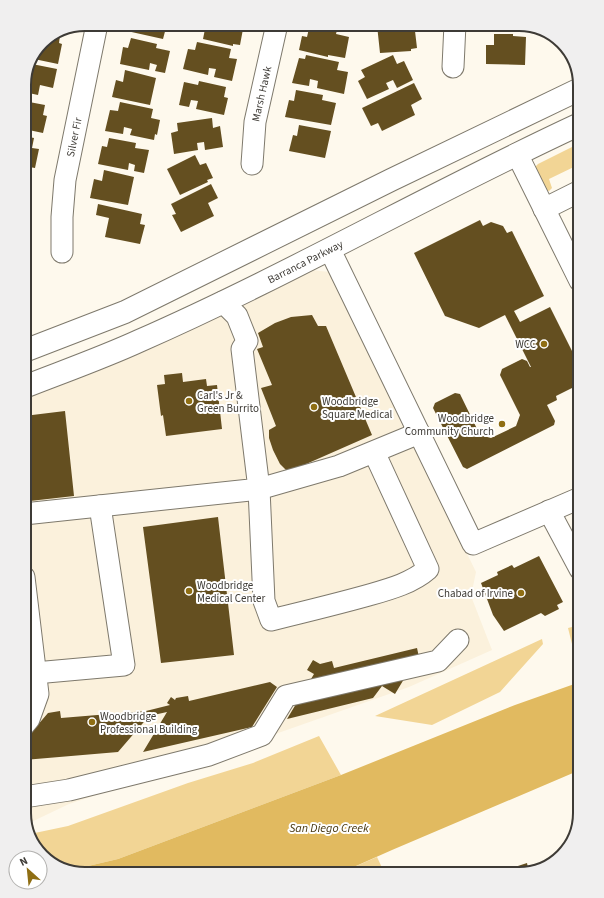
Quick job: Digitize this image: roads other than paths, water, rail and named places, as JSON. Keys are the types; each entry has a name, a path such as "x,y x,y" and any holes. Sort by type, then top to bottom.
{"main road":[{"path":"31,349 126,312 404,173 573,92"},
{"name":"Barranca Parkway","path":"31,384 138,342 223,302 330,250 517,154 573,127"},
{"path":"209,270 223,302"}],"street":[{"name":"Silver Fir","path":"62,252 62,217 65,180 96,31"},
{"name":"Marsh Hawk","path":"252,164 255,122 275,31"},
{"path":"453,67 455,31"},
{"path":"517,154 573,268"},
{"path":"544,209 573,194"},
{"path":"330,250 473,544 573,501"},
{"path":"223,302 226,322 234,345 242,349 259,489 264,601 271,620 325,608 388,589 420,576 428,569 374,452"},
{"path":"31,513 259,489 339,466 419,433"},
{"path":"35,673 124,665 100,506"},
{"path":"549,511 573,556"},
{"path":"31,640 38,694 31,713"},
{"path":"31,796 69,790 209,755 262,735 286,696 438,661 458,640"}],"water":[{"name":"San Diego Creek","path":"573,684 573,773 354,867 84,867 118,859 341,775 515,705"}],"place":[{"name":"WCC","path":"544,344"},
{"name":"Carl's Jr & Green Burrito","path":"189,401"},
{"name":"Woodbridge Square Medical","path":"314,407"},
{"name":"Woodbridge Community Church","path":"502,424"},
{"name":"Woodbridge Medical Center","path":"189,591"},
{"name":"Chabad of Irvine","path":"521,593"},
{"name":"Woodbridge Professional Building","path":"92,722"}]}
